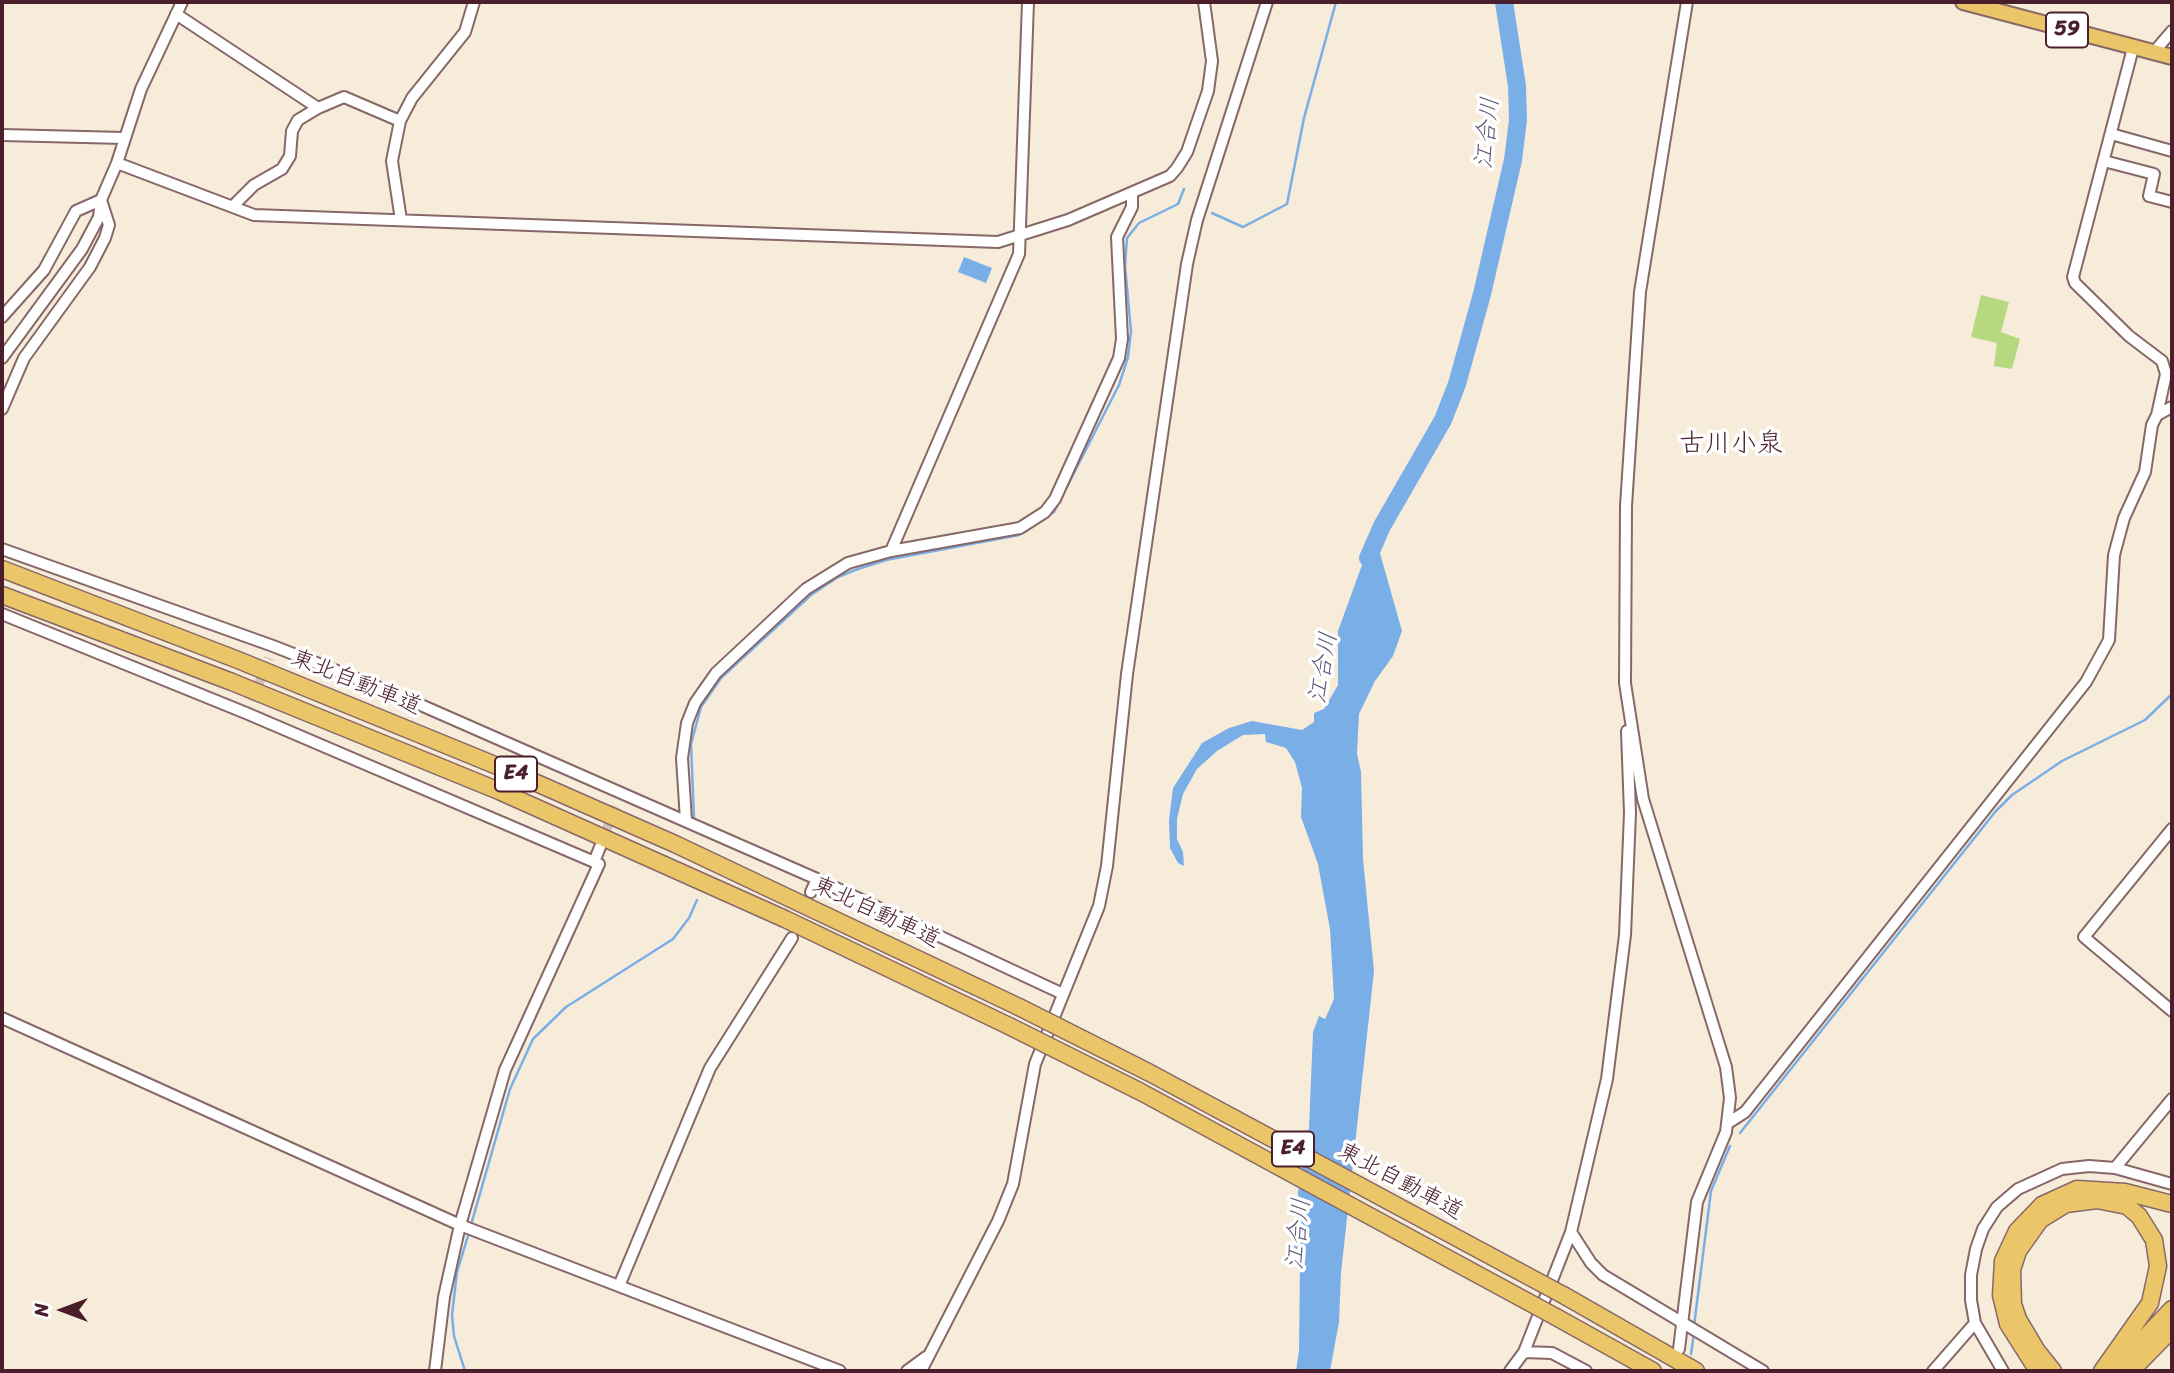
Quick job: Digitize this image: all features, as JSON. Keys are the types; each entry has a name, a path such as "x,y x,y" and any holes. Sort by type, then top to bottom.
{"highway":[{"name":"東北自動車道","path":"2,569 250,665 508,770 675,844 1018,1007 1150,1073 1565,1296 1696,1371"},
{"name":"東北自動車道","path":"2,595 232,682 499,791 762,908 1141,1092 1653,1371"},
{"path":"2038,1371 2016,1341 2001,1295 2003,1261 2017,1231 2042,1205 2077,1189 2125,1192 2172,1203"},
{"path":"2053,1371 2037,1351 2018,1319 2013,1304 2012,1270 2022,1243 2040,1220 2066,1204 2096,1199 2127,1206 2139,1216 2154,1240 2158,1266 2150,1303 2102,1371"},
{"path":"2113,1371 2172,1309"},
{"path":"2132,1371 2172,1329"}],"main road":[{"name":"59","path":"1963,2 2172,57"}],"street":[{"path":"2,358 82,249 99,217 101,201 117,163 141,89 182,2"},
{"path":"401,220 392,161 400,121 427,78 465,33 474,2"},
{"path":"891,551 1015,267 1022,235 1028,2"},
{"path":"117,163 254,215 998,242 1132,193 1170,176 1187,152 1208,91 1212,61 1204,2"},
{"path":"921,1371 926,1357 966,1286 1013,1184 1035,1064 1099,906 1104,885 1127,674 1187,264 1197,220 1267,2"},
{"path":"1510,1371 1524,1352 1571,1232 1607,1079 1625,935 1630,813 1625,683 1626,506 1640,292 1687,2"},
{"path":"177,14 318,108"},
{"path":"2154,52 2172,31"},
{"path":"1728,1123 1745,1112 2086,682 2109,640 2114,555 2124,518 2145,472 2151,425 2157,415 2166,374 2162,361 2129,336 2075,283 2073,277 2133,48"},
{"path":"233,206 254,185 282,169 290,156 292,131 298,121 318,108 344,97 400,121"},
{"path":"2110,134 2172,151"},
{"path":"2,135 124,138"},
{"path":"2104,161 2154,174 2149,196 2172,202"},
{"path":"686,820 682,777 684,740 687,723 704,688 806,589 848,563 891,551 1020,528 1045,512 1055,499 1119,358 1122,339 1117,237 1129,215 1132,193"},
{"path":"2,317 44,270 76,211 101,201"},
{"path":"2,409 24,358 90,267 108,225 101,201"},
{"path":"2157,415 2172,407"},
{"path":"2,549 273,646 398,695 620,797 686,820 1063,994"},
{"path":"2,614 246,713 599,864 505,1070 460,1225 444,1297 435,1371"},
{"path":"269,658 273,646"},
{"path":"1625,683 1643,799 1726,1067 1730,1098 1728,1123 1698,1202 1690,1328 1679,1349"},
{"path":"246,713 251,701"},
{"path":"2172,829 2084,937 2172,1011"},
{"path":"594,862 600,847"},
{"path":"811,892 817,879"},
{"path":"619,1286 710,1068 792,938"},
{"path":"2,1018 460,1225 840,1371"},
{"path":"2115,1168 2172,1099"},
{"path":"2003,1371 1975,1323 1971,1275 1983,1229 1997,1207 2018,1189 2062,1169 2089,1166 2115,1168 2172,1184"},
{"path":"1571,1232 1585,1256 1603,1275 1763,1371"},
{"path":"1933,1371 1975,1323"},
{"path":"1524,1352 1552,1353 1586,1371"},
{"path":"907,1371 926,1357"}],"green space":[{"path":"1981,295 2009,302 2001,332 2020,339 2012,369 1994,366 1997,343 1971,337"}],"water":[{"path":"964,257 992,268 986,283 958,272"},
{"path":"1374,532 1402,631 1393,656 1375,681 1359,714 1357,754 1361,772 1363,859 1374,971 1341,1273 1339,1322 1330,1371 1296,1371 1299,1350 1300,1263 1295,1258 1294,1243 1299,1220 1298,1193 1309,1128 1313,1032 1319,1016 1325,1019 1334,999 1330,929 1318,864 1301,817 1302,788 1295,762 1286,748 1266,742 1265,734 1243,735 1217,751 1197,769 1183,794 1177,819 1177,839 1183,852 1184,866 1178,863 1170,848 1169,820 1173,788 1202,743 1229,728 1252,721 1302,730 1314,722 1314,713 1324,709 1338,685 1338,631"}],"waterway":[{"path":"1212,213 1243,227 1287,204 1304,118 1336,2"},
{"name":"江合川","path":"1368,558 1382,526 1443,420 1457,384 1482,294 1513,160 1518,120 1517,86 1504,2"},
{"path":"694,818 691,744 701,707 721,678 811,595 838,577 886,560 1019,535 1054,512 1119,385 1128,357 1131,331 1125,266 1127,238 1139,223 1178,204 1184,189"},
{"path":"1740,1133 1995,812 2012,795 2062,761 2145,720 2172,694"},
{"path":"471,1225 510,1089 533,1039 566,1007 673,939 689,918 697,900"},
{"path":"1694,1326 1711,1191 1730,1146"},
{"path":"465,1371 454,1336 452,1315 457,1272 468,1236"},
{"path":"1691,1354 1694,1333"}],"tunnel":[{"path":"252,701 269,658"},
{"path":"601,844 617,803"}],"district":[{"name":"古川小泉","path":"1731,444"}]}
